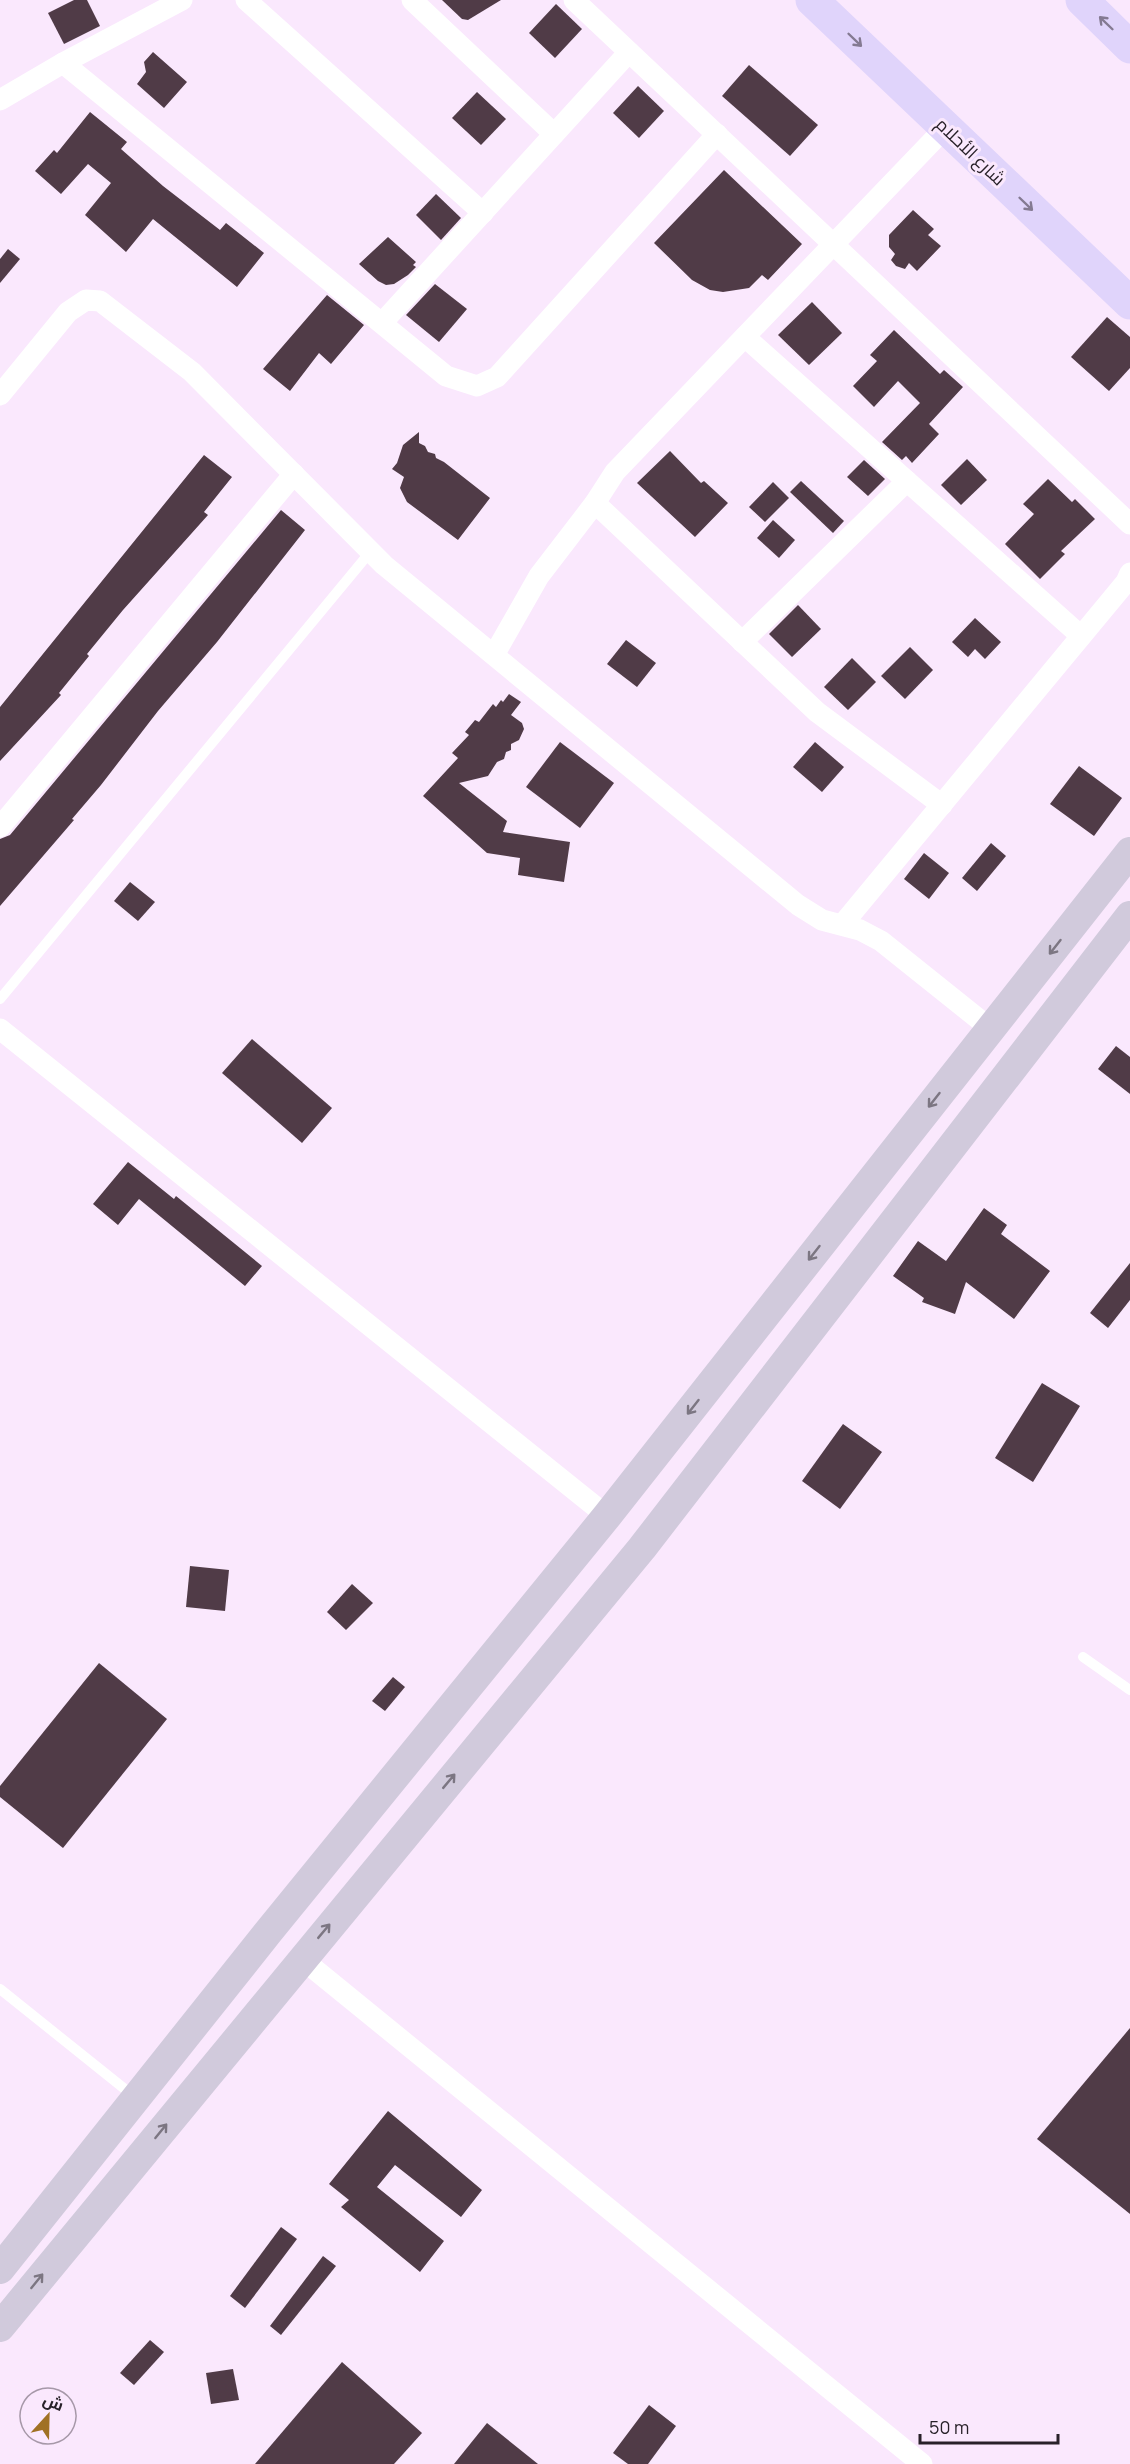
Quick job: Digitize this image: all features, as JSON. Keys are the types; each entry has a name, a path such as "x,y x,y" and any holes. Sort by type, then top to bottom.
{"main road":[{"name":"شارع الأحلام","path":"812,0 1130,303"},
{"path":"1082,0 1130,46"},
{"path":"0,2269 277,1922 607,1515 1130,852"},
{"path":"0,2327 642,1548 1123,925 1086,908"},
{"path":"607,1515 642,1548"}],"street":[{"path":"0,100 63,63 182,0"},
{"path":"246,0 483,213"},
{"path":"412,0 554,134"},
{"path":"574,0 1130,525"},
{"path":"382,323 629,52"},
{"path":"63,63 446,376 477,386 497,377 717,134"},
{"path":"494,655 539,576 595,503 615,472 946,127"},
{"path":"0,395 69,312 86,300 100,301 192,372 384,565 798,905 822,920 860,930 881,941 991,1029"},
{"path":"745,337 1081,636"},
{"path":"0,827 294,474"},
{"path":"742,642 907,481"},
{"path":"595,503 817,712 942,805"},
{"path":"842,925 1126,582 1130,573"},
{"path":"0,1029 607,1515"},
{"path":"302,1959 922,2464"}],"lane":[{"path":"0,999 371,551"},
{"path":"1083,1657 1130,1690"},
{"path":"0,1989 136,2098"}],"building":[{"path":"74,0 87,0 100,26 64,44 48,13"},
{"path":"442,0 501,0 468,20 462,19"},
{"path":"556,4 582,29 555,58 529,33"},
{"path":"153,52 187,82 164,108 137,84 146,72 144,62"},
{"path":"749,65 818,125 790,156 722,96"},
{"path":"638,86 664,111 639,138 613,113"},
{"path":"477,92 506,119 481,145 452,118"},
{"path":"90,112 127,142 121,149 163,186 220,230 226,223 264,253 237,287 153,219 126,252 85,215 111,183 88,164 61,194 35,171 54,150 57,153"},
{"path":"724,170 802,244 768,280 762,275 749,288 723,292 710,290 692,280 654,243"},
{"path":"436,194 461,218 441,240 416,215"},
{"path":"913,210 934,229 928,235 941,246 917,271 909,263 905,269 896,266 891,260 895,254 889,247 889,235"},
{"path":"388,237 416,262 413,265 416,267 394,284 386,285 359,264"},
{"path":"8,249 20,259 0,283 0,259"},
{"path":"435,284 467,309 439,342 406,315"},
{"path":"327,295 364,325 331,364 319,353 290,391 263,369"},
{"path":"812,302 842,333 809,365 778,335"},
{"path":"1107,317 1130,337 1130,368 1109,391 1071,357"},
{"path":"894,330 940,374 944,370 963,387 929,424 939,434 912,463 906,456 902,460 882,442 920,403 898,381 874,407 853,386 877,361 870,355"},
{"path":"419,432 419,443 425,446 428,452 435,454 436,458 490,498 458,540 407,502 400,488 404,477 392,469 397,463 403,445"},
{"path":"670,451 701,483 704,481 728,503 695,537 637,483"},
{"path":"204,455 232,477 204,512 208,515 87,654 89,656 59,693 61,695 0,761 0,707"},
{"path":"967,459 987,480 961,505 941,485"},
{"path":"864,460 885,479 868,496 847,477"},
{"path":"1048,479 1072,502 1075,499 1095,519 1061,551 1065,554 1040,579 1005,544 1034,514 1023,504"},
{"path":"801,481 844,521 833,533 790,492"},
{"path":"773,482 789,498 765,522 749,507"},
{"path":"281,510 305,530 72,819 74,820 0,906 0,839 10,835"},
{"path":"773,520 795,540 779,558 757,538"},
{"path":"798,605 821,629 792,657 769,634"},
{"path":"975,618 1001,642 985,659 975,649 968,657 952,642"},
{"path":"626,640 656,663 637,687 607,664"},
{"path":"910,647 933,670 905,699 881,676"},
{"path":"852,658 876,682 848,710 824,687"},
{"path":"509,694 521,702 511,715 522,723 524,729 519,740 511,744 511,750 506,752 504,759 497,762 488,776 459,783 507,821 503,832 570,842 564,882 518,875 520,858 487,853 423,796 458,758 452,753 469,735 465,732 475,720 479,722 493,704 496,707"},
{"path":"560,742 614,783 580,828 526,787"},
{"path":"815,742 844,767 822,792 793,767"},
{"path":"1079,766 1122,798 1094,836 1050,804"},
{"path":"991,843 1006,856 977,891 962,878"},
{"path":"924,853 949,873 929,899 904,879"},
{"path":"130,882 155,902 138,921 114,901"},
{"path":"252,1039 332,1108 302,1143 222,1073"},
{"path":"1116,1046 1130,1057 1130,1094 1098,1069"},
{"path":"128,1162 174,1199 176,1196 262,1266 245,1286 139,1199 118,1225 93,1204"},
{"path":"984,1208 1007,1225 1001,1234 1050,1271 1014,1319 966,1282 955,1314 922,1302 924,1298 893,1276 918,1241 946,1261"},
{"path":"1130,1263 1130,1300 1108,1328 1090,1313"},
{"path":"1042,1383 1080,1406 1033,1482 995,1458"},
{"path":"843,1424 882,1452 840,1509 802,1481"},
{"path":"190,1566 229,1570 225,1611 186,1607"},
{"path":"352,1584 373,1603 346,1630 327,1612"},
{"path":"99,1663 167,1719 63,1848 0,1797 0,1786"},
{"path":"393,1677 405,1687 385,1711 372,1701"},
{"path":"1130,2028 1130,2214 1037,2139"},
{"path":"388,2111 482,2190 461,2217 395,2165 377,2187 444,2241 420,2272 341,2207 349,2200 329,2184"},
{"path":"281,2227 297,2239 245,2308 230,2296"},
{"path":"323,2256 336,2266 281,2335 270,2326"},
{"path":"150,2340 164,2352 134,2385 120,2373"},
{"path":"342,2362 422,2433 394,2464 255,2464"},
{"path":"233,2369 239,2400 211,2404 206,2373"},
{"path":"649,2405 676,2426 648,2464 628,2464 613,2453"},
{"path":"487,2423 538,2464 454,2464"}]}
